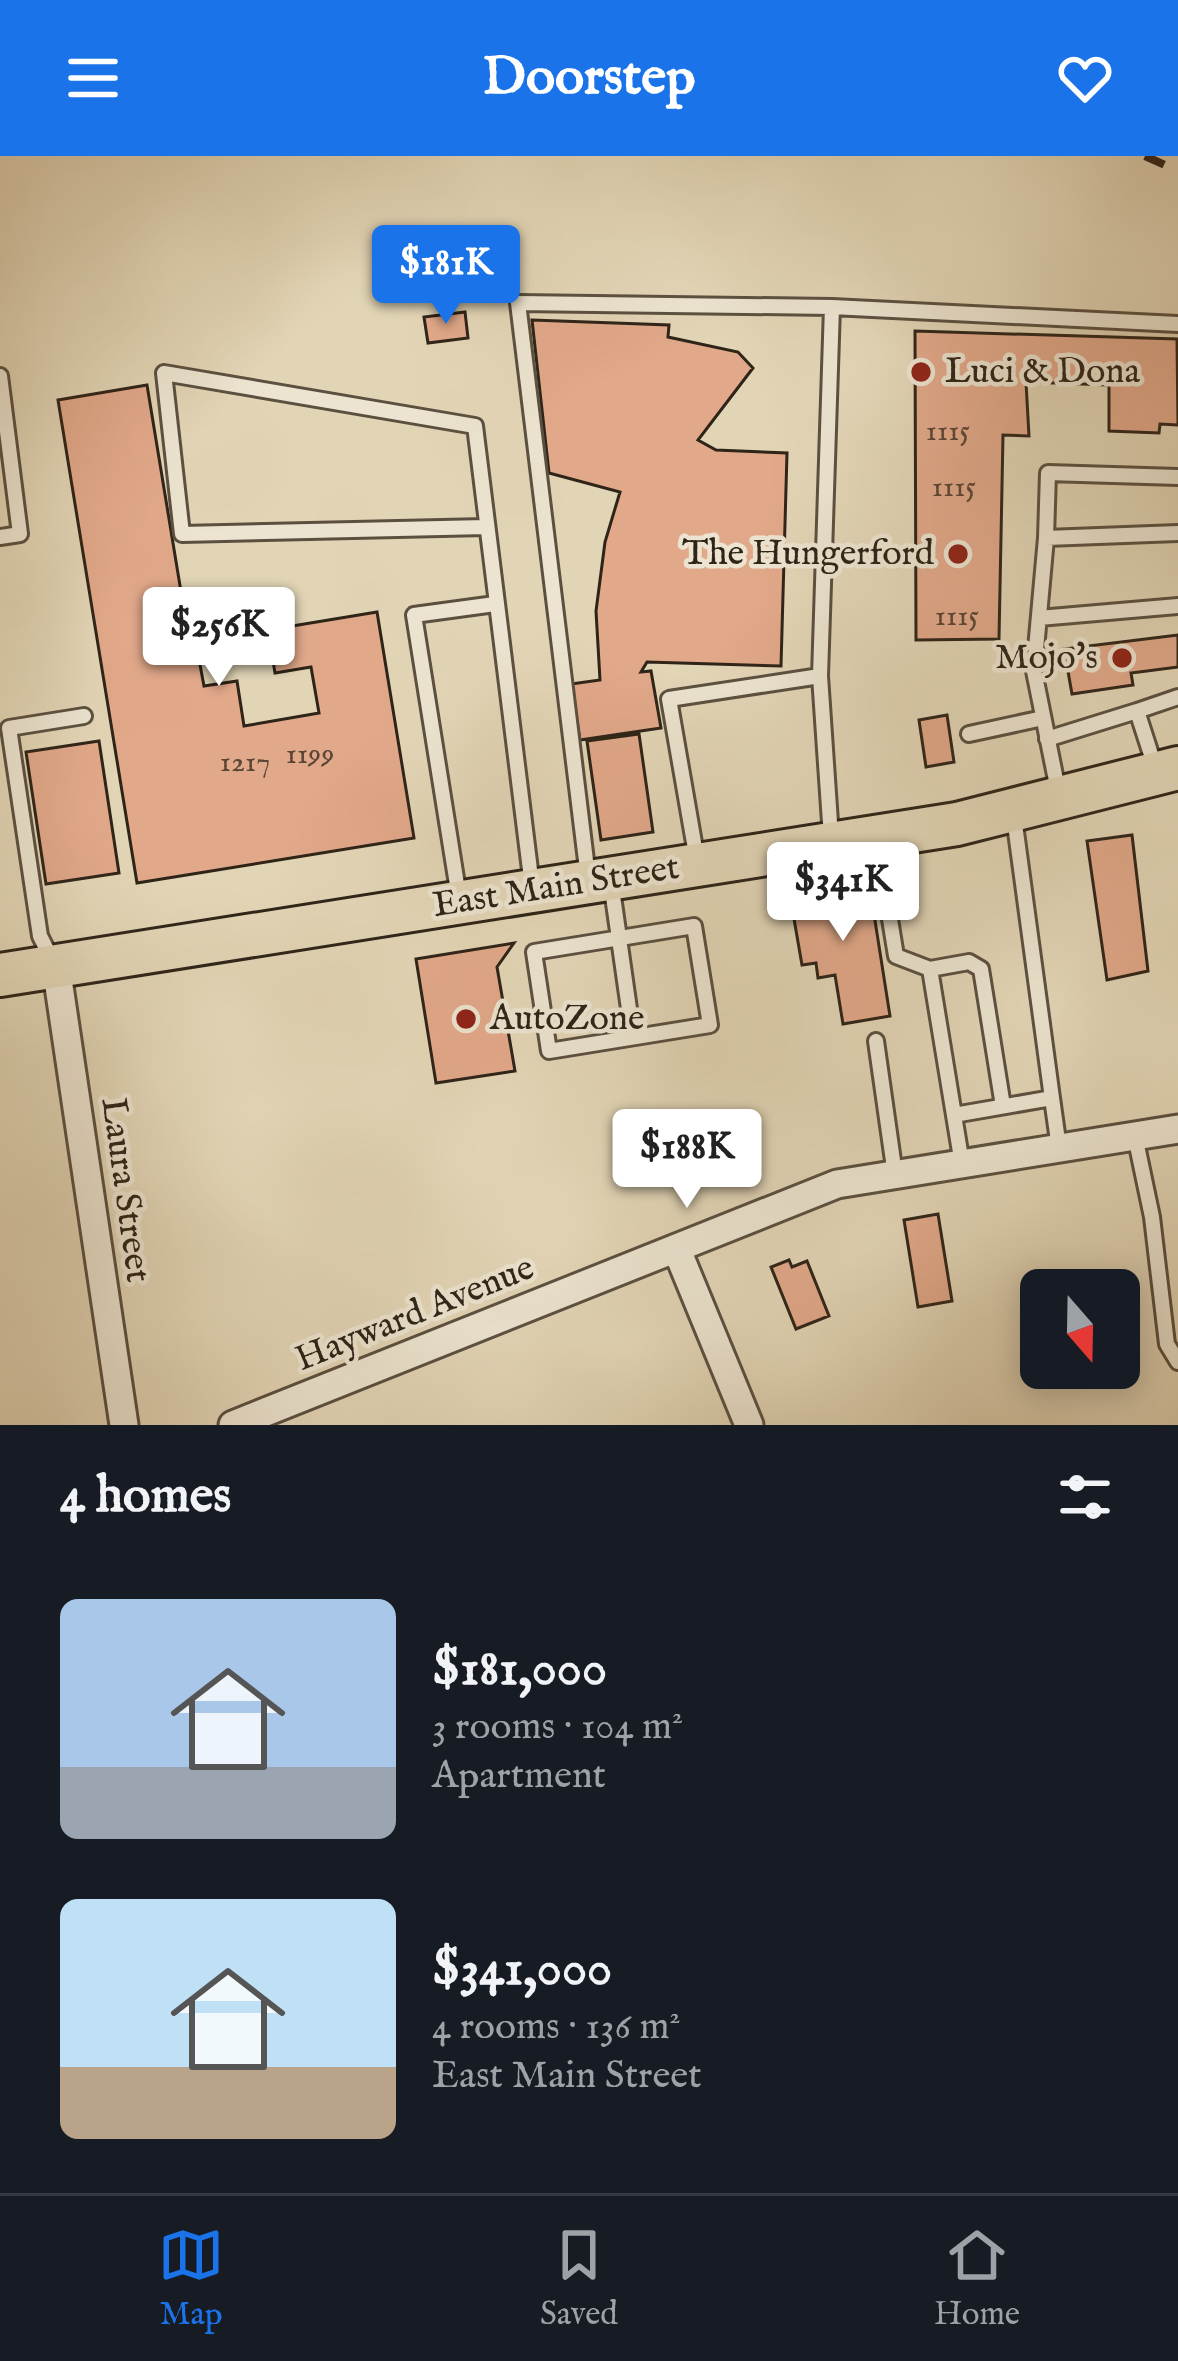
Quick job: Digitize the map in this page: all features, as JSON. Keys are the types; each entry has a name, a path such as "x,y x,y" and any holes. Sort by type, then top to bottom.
{"main road":[{"name":"East Main Street","path":"0,975 877,836 1013,812 1168,771"}],"street":[{"name":"Laura Street","path":"56,966 124,1425"},
{"name":"Hayward Avenue","path":"233,1425 837,1184 1178,1129"},
{"path":"677,1250 748,1425"}],"lane":[{"path":"633,1037 620,938 600,880 518,303 1122,317 1178,324"},
{"path":"831,844 820,676 832,308"},
{"path":"486,527 182,533 164,373 475,426 533,891"},
{"path":"0,376 20,533 0,537"},
{"path":"1060,801 1034,671 1048,472 1178,477"},
{"path":"1046,538 1178,533"},
{"path":"460,902 414,615 496,604"},
{"path":"1039,618 1178,606"},
{"path":"698,865 669,699 820,676"},
{"path":"1047,739 1178,697"},
{"path":"1137,711 1168,771"},
{"path":"56,966 40,936 8,728 84,716"},
{"path":"969,734 1043,718"},
{"path":"1013,812 1059,1148"},
{"path":"877,836 896,956 931,969 969,962 981,969 1004,1106"},
{"path":"694,926 710,1025 549,1051 534,952 620,938 694,926"},
{"path":"931,969 962,1164"},
{"path":"875,1041 895,1174"},
{"path":"954,1114 1052,1098"},
{"path":"1135,1136 1152,1217 1167,1345 1178,1363"}],"building":[{"path":"465,312 468,338 428,343 424,317"},
{"path":"532,320 669,325 668,337 738,352 753,368 698,440 716,450 787,453 781,666 647,662 641,672 651,671 661,728 580,740 571,684 600,680 596,611 605,542 620,492 549,473"},
{"name":"The Hungerford","path":"915,331 1177,339 1178,425 1160,424 1159,433 1109,431 1109,385 1026,382 1029,436 1003,435 999,639 916,640"},
{"path":"147,385 184,610 153,615 161,660 198,654 204,686 237,681 244,726 319,713 311,667 275,673 268,630 377,612 414,838 137,883 58,400"},
{"name":"Mojo's","path":"1178,635 1178,667 1131,673 1133,685 1072,694 1064,649"},
{"path":"947,715 954,762 926,767 919,720"},
{"path":"639,734 653,832 601,840 587,741"},
{"path":"99,741 119,873 46,884 26,752"},
{"path":"1132,835 1148,971 1107,980 1087,841"},
{"path":"868,876 890,1016 843,1024 835,975 818,978 816,963 802,965 789,890"},
{"name":"AutoZone","path":"514,943 497,967 515,1071 436,1083 416,959"},
{"path":"938,1214 952,1301 918,1307 904,1220"},
{"path":"789,1260 792,1267 807,1261 829,1316 796,1329 771,1267"}],"railway":[{"path":"1145,156 1178,171"}],"place":[{"name":"Luci & Dona","path":"921,372"},
{"name":"The Hungerford","path":"958,554"},
{"name":"Mojo's","path":"1122,658"},
{"name":"AutoZone","path":"466,1019"}]}
